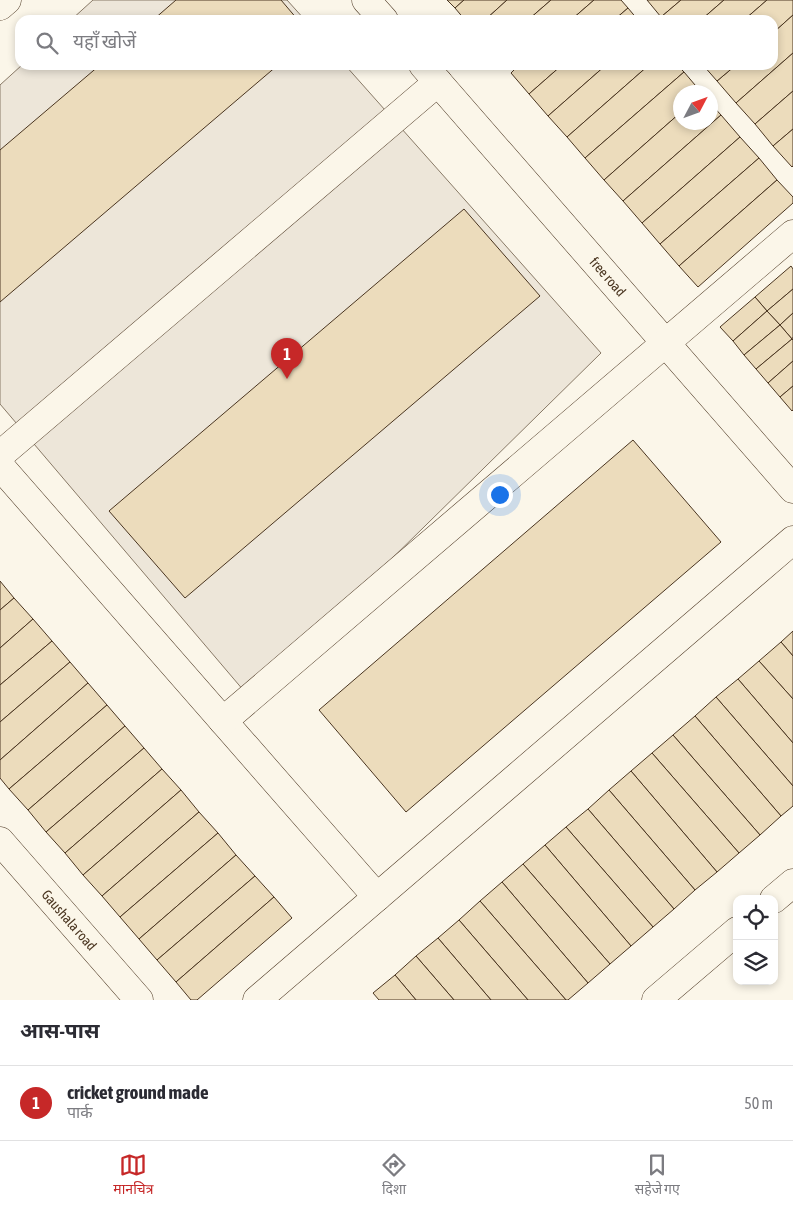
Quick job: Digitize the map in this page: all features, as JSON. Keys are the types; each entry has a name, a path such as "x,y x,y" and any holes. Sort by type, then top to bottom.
{"street":[{"path":"0,6 7,0"},
{"path":"366,0 380,15"},
{"path":"0,455 431,73"},
{"name":"free road","path":"431,73 793,489"},
{"path":"223,721 793,234"},
{"path":"0,466 377,897"},
{"path":"257,1000 793,540"},
{"name":"Gaushala road","path":"0,841 139,1000"},
{"path":"778,896 793,883"},
{"path":"656,1000 733,934"}],"shaded area":[{"path":"93,0 287,0 300,15 76,15"},
{"path":"16,70 349,70 601,353 250,698 0,404 0,85"}],"building":[{"path":"176,0 281,0 294,15 159,15"},
{"path":"447,0 464,0 455,8"},
{"path":"464,0 507,0 490,15 461,15 455,8"},
{"path":"507,0 551,0 534,15 490,15"},
{"path":"551,0 594,0 577,15 534,15"},
{"path":"594,0 621,0 628,8 620,15 577,15"},
{"path":"647,0 681,0 663,15 659,15"},
{"path":"681,0 724,0 707,15 663,15"},
{"path":"724,0 767,0 750,15 707,15"},
{"path":"767,0 793,0 793,15 778,28 778,15 750,15"},
{"path":"628,8 634,15 620,15"},
{"path":"793,15 793,53 778,66 778,28"},
{"path":"793,53 793,91 755,124 736,103 774,70 778,70 778,66"},
{"path":"94,70 272,70 0,302 0,150"},
{"path":"514,70 556,70 529,94 511,73"},
{"path":"556,70 600,70 548,116 529,94"},
{"path":"600,70 643,70 567,137 548,116"},
{"path":"643,70 682,70 684,72 585,158 567,137"},
{"path":"707,70 730,70 717,81"},
{"path":"730,70 774,70 736,103 717,81"},
{"path":"684,72 695,85 673,85 673,119 604,180 585,158"},
{"path":"793,91 793,129 773,146 755,124"},
{"path":"721,115 740,137 642,223 623,201 704,130 718,130 718,118"},
{"path":"673,119 673,130 704,130 623,201 604,180"},
{"path":"793,129 793,166 792,167 773,146"},
{"path":"740,137 759,158 660,244 642,223"},
{"path":"759,158 777,180 679,266 660,244"},
{"path":"777,180 793,197 793,203 698,287 679,266"},
{"path":"464,209 540,296 185,598 109,511"},
{"path":"791,266 793,269 793,289 767,311 755,297"},
{"path":"793,289 793,313 780,325 767,311"},
{"path":"755,297 767,311 733,341 720,327"},
{"path":"767,311 780,325 744,355 733,341"},
{"path":"793,313 793,337 792,339 780,325"},
{"path":"780,325 792,339 756,369 744,355"},
{"path":"792,339 793,361 768,383 756,369"},
{"path":"793,361 793,386 780,397 768,383"},
{"path":"793,386 793,410 792,411 780,397"},
{"path":"633,440 721,542 406,812 319,710"},
{"path":"0,581 14,598 0,610"},
{"path":"14,598 33,619 0,648 0,610"},
{"path":"33,619 52,641 0,685 0,648"},
{"path":"793,631 793,656 781,642"},
{"path":"52,641 70,662 0,722 0,685"},
{"path":"781,642 793,656 793,699 759,661"},
{"path":"759,661 793,699 793,743 738,679"},
{"path":"70,662 88,683 0,760 0,722"},
{"path":"738,679 793,743 793,786 716,697"},
{"path":"88,683 107,705 9,789 0,778 0,760"},
{"path":"716,697 793,786 793,806 781,816 695,716"},
{"path":"107,705 125,726 28,810 9,789"},
{"path":"695,716 781,816 760,835 673,735"},
{"path":"125,726 144,748 46,832 28,810"},
{"path":"673,735 760,835 739,853 652,753"},
{"path":"144,748 162,769 65,853 46,832"},
{"path":"652,753 739,853 717,872 631,771"},
{"path":"162,769 181,790 83,875 65,853"},
{"path":"631,771 717,872 695,890 609,790"},
{"path":"181,790 199,812 102,896 83,875"},
{"path":"609,790 695,890 674,909 588,809"},
{"path":"588,809 674,909 653,927 566,827"},
{"path":"199,812 218,833 120,917 102,896"},
{"path":"566,827 653,927 631,946 545,845"},
{"path":"218,833 236,855 139,939 120,917"},
{"path":"545,845 631,946 610,964 523,864"},
{"path":"236,855 255,876 157,960 139,939"},
{"path":"523,864 610,964 588,983 502,882"},
{"path":"255,876 274,897 176,982 157,960"},
{"path":"502,882 588,983 568,1000 480,901"},
{"path":"274,897 292,918 197,1000 191,1000 176,982"},
{"path":"480,901 566,1000 528,1000 459,920"},
{"path":"459,920 528,1000 491,1000 438,938"},
{"path":"438,938 491,1000 454,1000 416,956"},
{"path":"416,956 454,1000 416,1000 395,975"},
{"path":"395,975 416,1000 379,1000 373,993"}],"place":[{"name":"cricket ground made","path":"287,379"}]}
